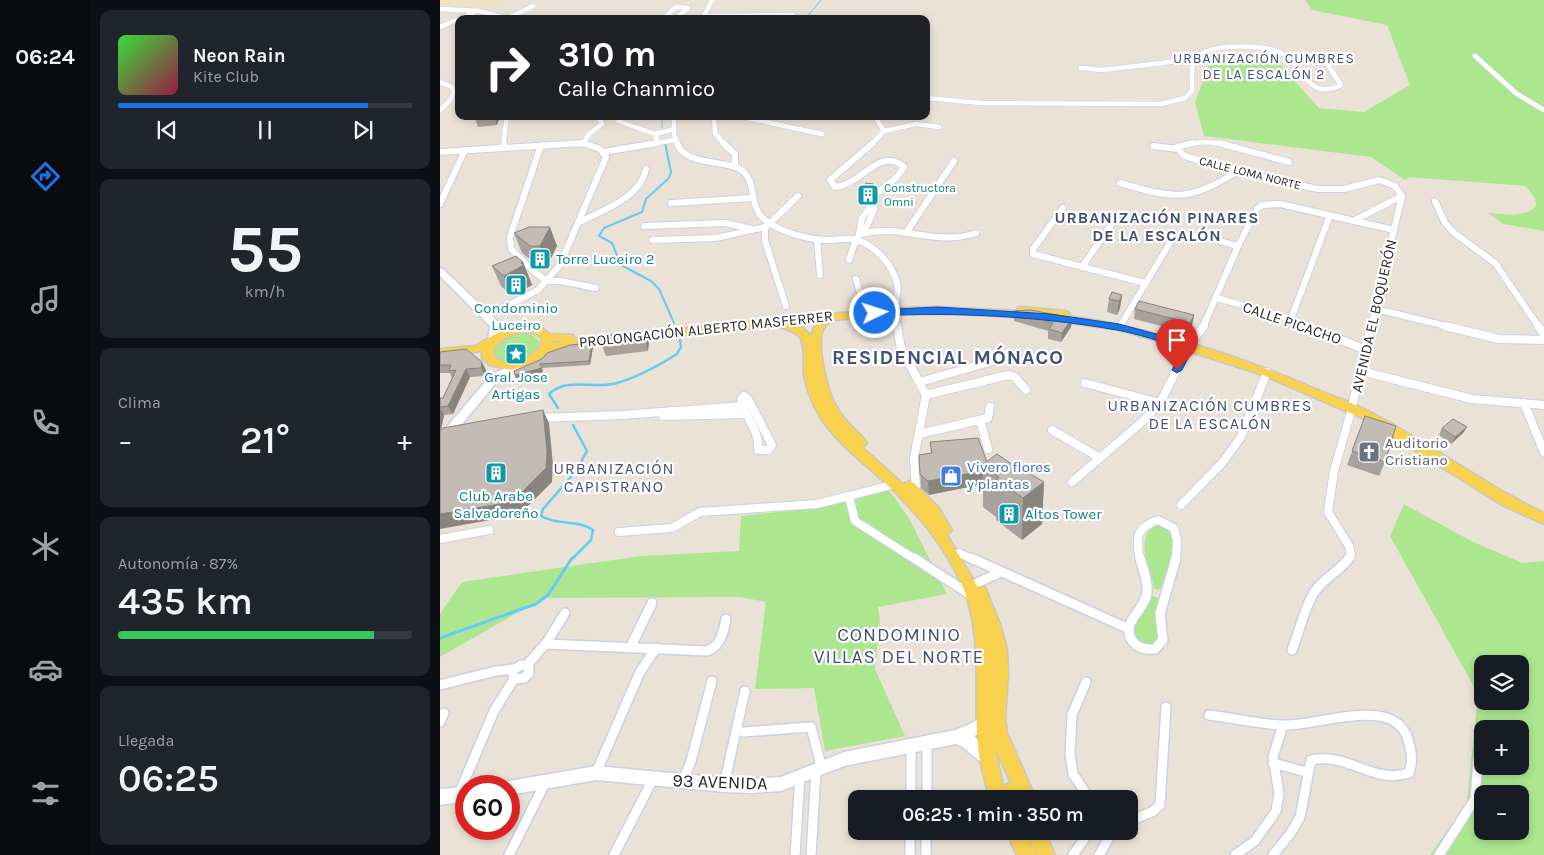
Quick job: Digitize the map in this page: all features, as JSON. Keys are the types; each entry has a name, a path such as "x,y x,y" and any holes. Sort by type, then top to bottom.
{"main road":[{"name":"PROLONGACIÓN ALBERTO MASFERRER","path":"523,363 544,350 571,343 895,309 979,306 1046,312 1122,323 1191,343 1353,405 1509,502 1544,519"},
{"name":"PROLONGACIÓN ALBERTO MASFERRER","path":"520,329 537,330 547,337 569,338 864,308 970,311 1050,317 1119,328 1236,354 1353,405 1444,453 1498,486 1544,510"},
{"path":"836,316 820,325 816,337 820,376 830,406 836,417 864,446 933,511 977,583 989,613 1000,658 997,724 1000,738 1024,790"},
{"path":"774,323 795,327 806,337 811,378 825,414 840,434 895,484 925,516 948,546 974,598 987,658 986,757 998,790"},
{"path":"440,353 477,349 493,342 507,332 520,329"},
{"path":"544,350 547,346 547,337"},
{"path":"489,359 488,349 493,342"},
{"path":"440,359 469,355 507,365 523,363"},
{"path":"1020,840 1027,855"},
{"path":"1039,840 1046,855"}],"street":[{"path":"704,15 712,0"},
{"path":"515,15 533,6"},
{"path":"668,15 676,8 688,8 680,15"},
{"path":"440,9 478,11 496,15"},
{"path":"468,15 478,11"},
{"path":"440,27 455,21"},
{"path":"930,98 981,103 1161,104 1185,98 1192,91 1192,66 1196,60 1211,48 1280,52 1287,56 1308,82 1316,88 1336,88 1341,84 1322,56"},
{"path":"1475,56 1517,94 1544,110"},
{"path":"1081,68 1102,70 1196,60"},
{"path":"440,82 452,87 454,92 452,99 440,110"},
{"path":"503,147 506,120"},
{"path":"583,143 590,133 602,124 600,120"},
{"path":"617,120 655,134 674,130"},
{"path":"674,120 675,140 687,156 701,161 735,167 742,170 750,179 757,212 768,226 765,241 786,306"},
{"path":"713,120 712,124 716,137 735,154 735,167"},
{"path":"757,120 822,134"},
{"path":"877,120 884,131"},
{"path":"849,260 858,237 867,226 874,210 872,204 878,190 901,174 904,167 901,164 888,160 877,163 846,187 836,187 830,180 880,137 884,131 916,124 940,126"},
{"path":"655,134 658,143"},
{"path":"440,152 583,143 603,152 675,140"},
{"name":"CALLE LOMA NORTE","path":"1289,162 1222,144 1184,144 1178,149 1184,156 1256,177 1334,190 1352,187 1364,180 1378,180 1392,184 1402,196"},
{"path":"541,145 510,237 512,249 534,272 547,281 560,281 596,288"},
{"path":"1153,146 1178,149"},
{"path":"440,204 465,150"},
{"path":"488,316 527,297 547,281 560,265 605,163 606,157 603,152"},
{"path":"906,233 939,187 954,161"},
{"path":"578,223 632,193 645,179 646,169"},
{"path":"1120,183 1169,197 1186,197 1211,187 1238,171"},
{"path":"652,240 716,238 768,226 798,196"},
{"path":"1356,220 1402,196"},
{"name":"AVENIDA EL BOQUERÓN","path":"1292,650 1314,592 1326,578 1342,567 1351,556 1349,546 1328,512 1334,472 1353,405 1402,196"},
{"path":"671,203 754,198"},
{"path":"1435,201 1445,223 1454,233 1495,262 1544,334"},
{"name":"AVENIDA EL BOQUERÓN","path":"1238,246 1257,209 1262,205 1280,204 1394,230"},
{"path":"1062,208 1034,249 1034,254 1145,283"},
{"path":"1291,319 1330,215"},
{"path":"1082,267 1113,222"},
{"path":"644,226 726,223 747,230 768,226 806,238 817,239 858,237 880,230 941,239 963,238 976,234"},
{"path":"1072,482 1143,421 1160,403 1191,343 1206,323 1238,246 1190,235 1178,236 1170,241 1122,323"},
{"path":"858,237 892,269 898,285 895,309 900,348 926,395 913,470 916,494"},
{"path":"817,239 820,275"},
{"path":"440,271 488,316 495,325 520,329"},
{"path":"856,279 864,308"},
{"name":"CALLE PICACHO","path":"1217,298 1291,319 1366,350"},
{"path":"1376,309 1499,339 1544,340"},
{"path":"1533,318 1544,318"},
{"path":"493,342 495,325"},
{"path":"920,382 1017,354"},
{"path":"441,439 490,376 493,367 489,359"},
{"path":"441,439 496,376 523,363"},
{"path":"1361,371 1472,399 1544,405"},
{"path":"1181,505 1222,463 1241,437 1268,372"},
{"path":"926,395 1008,375 1015,377 1026,390"},
{"path":"1085,383 1160,403"},
{"path":"746,396 772,445 768,450 758,450 759,438 744,410 741,400 746,396"},
{"path":"1524,403 1544,452"},
{"path":"919,434 988,418 990,407"},
{"path":"528,420 580,415 621,415 634,417 744,410"},
{"path":"980,420 988,450"},
{"path":"1052,430 1100,458"},
{"path":"441,439 463,433"},
{"path":"619,532 681,526 700,512 816,504 895,484"},
{"path":"849,496 855,521 974,598"},
{"path":"1158,520 1174,528 1177,538 1177,564 1163,595 1160,615 1163,635 1161,646 1148,650 1136,646 1128,637 1127,628 1145,599 1148,590 1137,544 1143,527 1151,521 1158,520"},
{"path":"440,539 488,530"},
{"path":"959,553 1127,628"},
{"path":"977,583 1001,572"},
{"path":"1148,590 1163,595"},
{"path":"631,646 652,602"},
{"path":"440,685 496,671 514,674 520,679 527,675 529,670 527,666 546,644 565,613"},
{"path":"546,644 631,646 692,651 714,648 722,636 726,619"},
{"path":"596,773 640,672 656,648"},
{"path":"450,797 514,674"},
{"path":"683,780 691,761 712,681"},
{"path":"1084,790 1073,774 1070,754 1072,715 1086,682"},
{"path":"724,784 745,690"},
{"path":"1138,817 1152,812 1160,804 1166,707"},
{"path":"1209,715 1283,725 1368,714 1388,716 1404,728 1413,760 1409,774 1392,777 1375,773 1348,760 1324,756 1311,760 1306,772 1302,812 1274,855"},
{"name":"93 AVENIDA","path":"520,786 596,773 751,786 781,784 844,759 956,738 977,728 985,721"},
{"path":"1242,854 1260,836 1278,804 1273,763 1274,747 1283,725"},
{"path":"744,732 811,728 819,770 811,855"},
{"path":"956,738 968,741 986,757"},
{"path":"927,743 927,790"},
{"path":"911,746 911,790"},
{"path":"1273,763 1306,772"},
{"path":"1440,855 1475,800 1477,775"},
{"path":"795,855 800,777"},
{"path":"614,855 653,779"},
{"path":"510,855 544,783"},
{"path":"910,840 910,855"},
{"path":"926,840 926,855"},
{"path":"1073,855 1084,840"},
{"path":"1099,855 1108,840"}],"shaded area":[{"path":"440,0 506,0 484,9 440,6"}],"green space":[{"path":"1305,0 1544,0 1544,231 1503,224 1488,213 1520,214 1532,210 1536,206 1535,198 1526,186 1409,177 1405,180 1371,157 1204,136 1195,102 1212,58 1274,58 1319,108 1364,112 1410,85 1387,25 1312,10"},
{"path":"526,333 535,337 539,342 538,349 533,354 524,359 514,361 503,361 492,356 493,347 503,338"},
{"path":"888,489 909,518 947,594 878,607 880,619 875,669 905,736 825,751 814,688 755,689 766,602 740,597 543,598 440,657 440,614 462,582 641,556 739,551 741,516 805,509"},
{"path":"1404,504 1471,541 1522,563 1544,561 1544,855 1430,855 1467,803 1474,734 1474,775 1529,775 1529,720 1475,720 1476,710 1529,710 1529,655 1474,655 1474,687 1390,536"},
{"path":"1153,525 1162,525 1168,529 1173,544 1170,570 1166,581 1159,590 1154,589 1144,549 1148,533"},
{"path":"1151,595 1158,598 1155,614 1158,636 1155,642 1149,644 1139,641 1132,630"}],"building":[{"path":"866,183 873,184 867,195 860,193"},
{"path":"529,227 550,227 540,246 530,246 514,233"},
{"path":"516,256 524,265 504,276 492,266"},
{"path":"1112,292 1122,295 1119,301 1109,299"},
{"path":"1139,301 1194,315 1190,323 1135,309"},
{"path":"1031,310 1072,318 1062,333 1049,329 1053,323 1014,311"},
{"path":"646,331 645,341 602,346 603,336"},
{"path":"592,343 589,361 540,364 542,368 515,375 514,371 542,359 547,353 570,345"},
{"path":"466,349 482,362 481,368 466,369 448,406 440,407 440,398 443,398 456,370 449,371 451,365 440,365 440,352"},
{"name":"Club Arabe Salvadoreño","path":"543,410 547,451 546,468 512,502 440,514 440,432 443,428"},
{"path":"1365,416 1396,426 1385,462 1352,451"},
{"path":"1453,419 1467,427 1455,437 1442,428"},
{"path":"978,438 987,462 982,465 983,471 928,481 920,474 919,455 932,453 930,442"},
{"path":"997,454 1019,469 1044,482 1023,498 996,479 999,477 982,465"}],"waterway":[{"path":"808,15 821,0"},
{"path":"662,120 662,128"},
{"path":"665,143 671,172 669,178 646,199 642,212 604,228 599,236 612,243 621,265 651,281 659,289 674,323"},
{"path":"558,408 549,394 556,389 573,384 608,385 633,378 677,354 681,347 680,340"},
{"path":"571,560 591,540 593,530 581,525 554,521 541,516 543,509 576,471 587,451 573,425"},
{"path":"440,638 536,604 548,595 572,558"}],"place":[{"name":"Constructora Omni","path":"868,195"},
{"name":"Torre Luceiro 2","path":"540,259"},
{"name":"Condominio Luceiro","path":"516,285"},
{"name":"Gral. Jose Artigas","path":"516,354"},
{"name":"Auditorio Cristiano","path":"1369,452"},
{"name":"Club Arabe Salvadoreño","path":"496,473"},
{"name":"Vivero flores y plantas","path":"951,476"},
{"name":"Altos Tower","path":"1009,514"}],"district":[{"name":"URBANIZACIÓN CUMBRES DE LA ESCALÓN 2","path":"1264,66"},
{"name":"URBANIZACIÓN PINARES DE LA ESCALÓN","path":"1157,226"},
{"name":"RESIDENCIAL MÓNACO","path":"948,357"},
{"name":"URBANIZACIÓN CUMBRES DE LA ESCALÓN","path":"1210,414"},
{"name":"URBANIZACIÓN CAPISTRANO","path":"614,477"},
{"name":"CONDOMINIO VILLAS DEL NORTE","path":"899,645"}],"route":[{"path":"875,313 938,310 986,311 1050,317 1119,328 1189,346 1177,370"}]}
